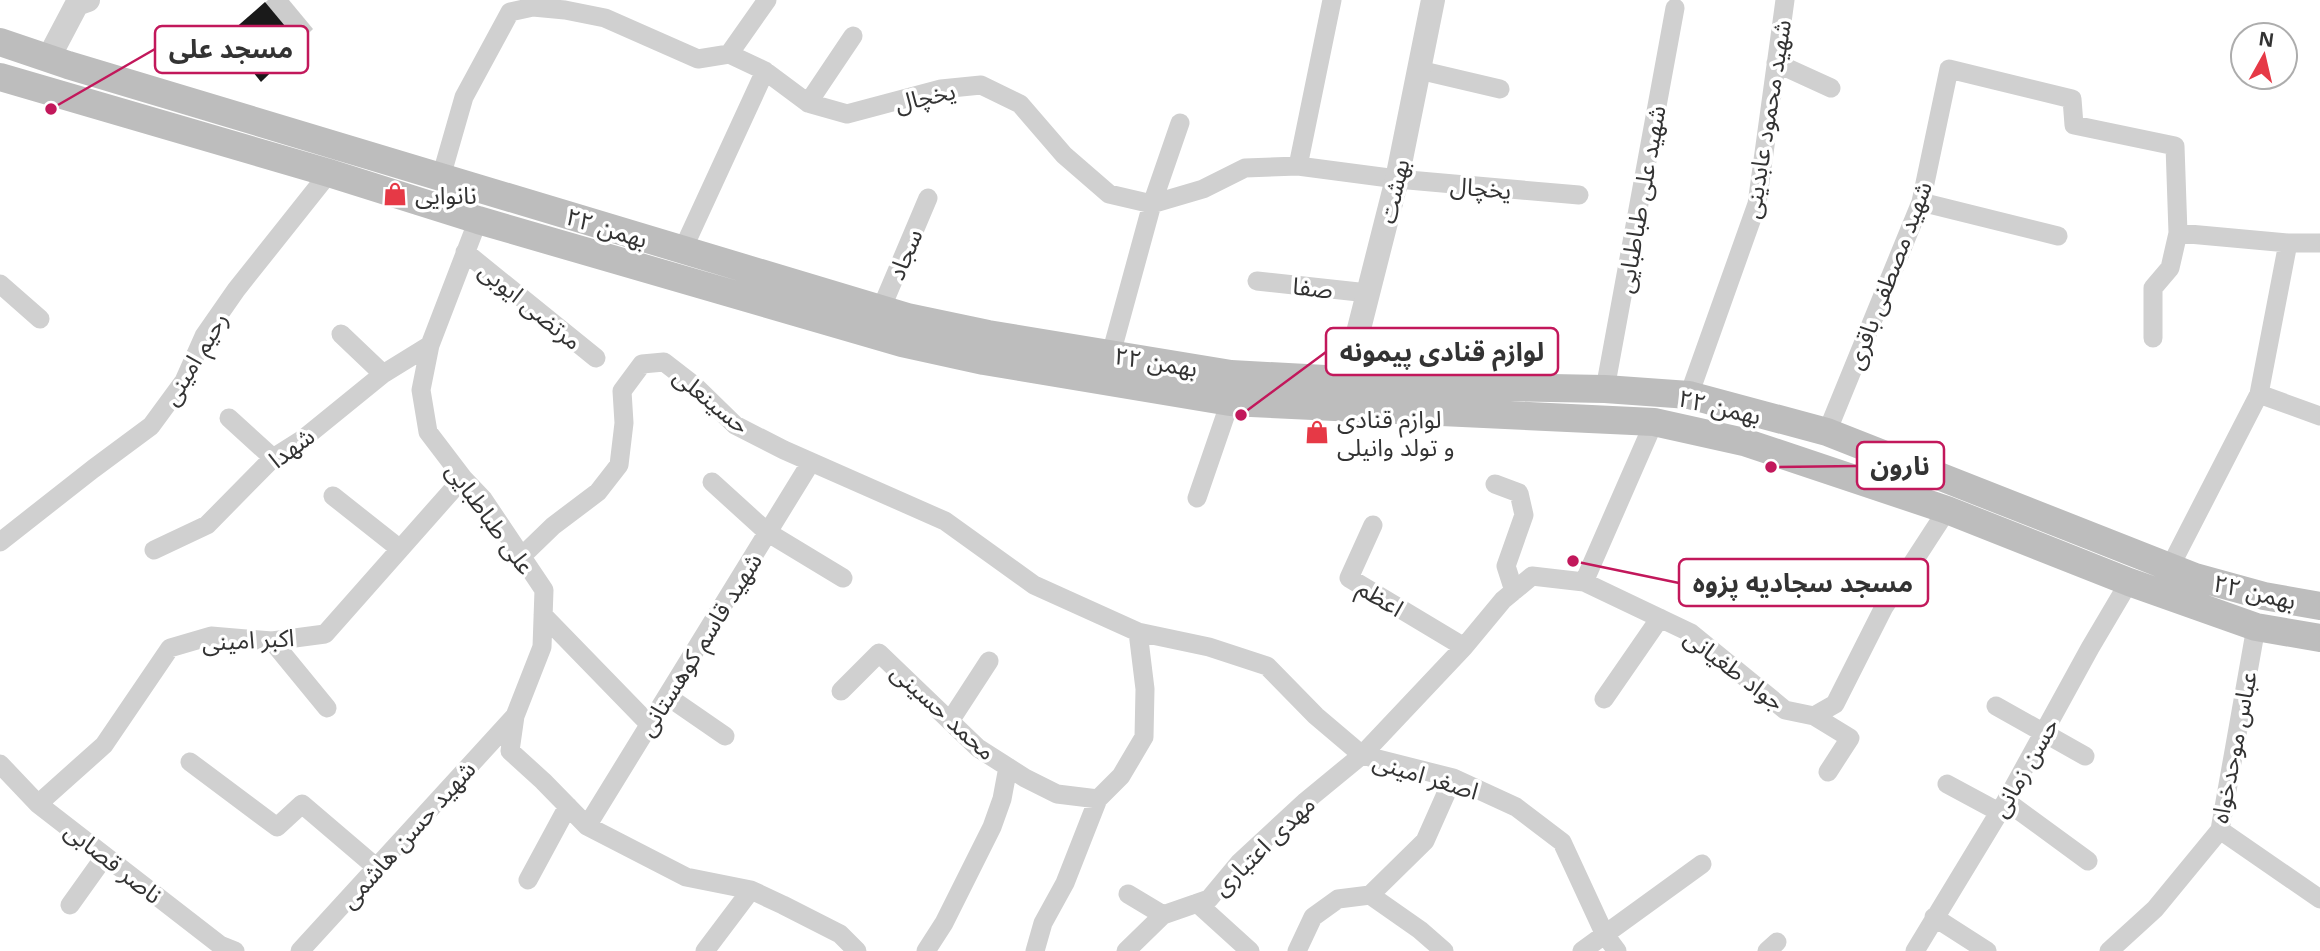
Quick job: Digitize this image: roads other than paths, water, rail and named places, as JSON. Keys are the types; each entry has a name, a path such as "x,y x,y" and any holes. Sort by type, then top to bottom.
{"main road":[{"path":"0,31 24,50"},
{"name":"۲۲ بهمن","path":"24,50 880,309 988,334 1061,360 1230,401 1654,422 1744,442 1947,510 2129,582 2256,627 2320,638"},
{"name":"۲۲ بهمن","path":"0,77 902,343 984,361 1061,360 1111,354 1231,374 1455,386 1605,389 1689,395 1827,432 2195,577 2252,593 2320,606"}],"street":[{"path":"24,50 77,4 88,0"},
{"path":"440,177 464,97 510,12 533,8 565,10 604,18 698,59 729,54 767,0"},
{"path":"1298,166 1332,0"},
{"name":"بهشت","path":"1346,380 1397,179 1433,0"},
{"name":"شهید محمود عابدینی","path":"1689,395 1757,204 1785,0"},
{"name":"شهید علی طباطبایی","path":"1605,389 1675,8"},
{"path":"807,103 853,37"},
{"name":"یخچال","path":"729,54 765,71 807,103 847,114 941,89 981,85 1020,104 1064,155 1109,194 1152,204 1203,189 1245,168 1298,166 1397,179 1579,195"},
{"path":"1776,63 1831,88"},
{"name":"شهید مصطفی باقری","path":"1827,432 1921,202 1949,69 2072,99 2074,125 2175,146 2178,233 2170,268 2152,288 2153,338"},
{"path":"1419,70 1500,89"},
{"path":"682,249 765,71"},
{"path":"1111,354 1152,204 1180,123"},
{"name":"رحیم امینی","path":"0,542 151,426 184,381 204,336 229,299 329,173"},
{"name":"سجاد","path":"880,309 928,198"},
{"path":"1921,202 2058,236"},
{"name":"علی طباطبایی","path":"478,220 430,345 421,390 428,432 463,478 483,499 544,590 542,647 515,716 510,751 587,825 686,877 751,890 840,934 857,951"},
{"path":"2178,233 2288,243 2320,243"},
{"path":"2170,567 2259,394 2288,243"},
{"name":"مرتضی ایوبی","path":"466,252 596,358"},
{"name":"صفا","path":"1257,281 1368,293"},
{"path":"0,284 40,319"},
{"path":"341,334 383,374"},
{"name":"شهدا","path":"154,550 207,525 273,458 303,439 383,374 430,345"},
{"name":"حسینعلی","path":"522,556 553,526 598,492 618,465 624,422 622,391 642,364 664,362 695,386 735,425 945,521 1034,585 1138,632 1209,647 1266,666 1315,716 1362,755"},
{"path":"2259,394 2320,416"},
{"path":"1197,498 1230,401"},
{"path":"229,418 273,458"},
{"path":"1584,582 1654,422"},
{"name":"شهید قاسم کوهستانی","path":"587,825 811,462"},
{"name":"اکبر امینی","path":"38,804 104,744 170,648 211,636 272,641 325,634 463,478"},
{"path":"712,482 767,532 843,578"},
{"path":"1495,484 1519,493 1524,515 1506,566 1514,591"},
{"path":"333,496 400,549"},
{"name":"جواد طغیانی","path":"1514,591 1532,576 1584,582 1691,633 1785,710 1814,716 1835,705 1884,607 1947,510"},
{"name":"اعظم","path":"1373,525 1349,578 1464,647"},
{"name":"حسن زمانی","path":"1915,951 2002,807 2129,582"},
{"name":"مهدی اعتباری","path":"1126,951 1163,915 1209,899 1239,863 1306,801 1362,755 1514,591"},
{"path":"543,615 649,724"},
{"path":"1604,699 1660,618"},
{"name":"عباس موحدخواه","path":"2109,951 2155,909 2220,830 2256,627"},
{"path":"1035,951 1043,923 1065,883 1098,799 1121,776 1144,737 1145,689 1138,632"},
{"path":"272,641 327,708"},
{"name":"محمد حسینی","path":"841,691 879,653 978,748 1056,794 1098,799"},
{"path":"950,721 989,661"},
{"path":"667,696 726,736"},
{"path":"1996,706 2085,756"},
{"name":"شهید حسن هاشمی","path":"300,951 515,716"},
{"path":"1814,716 1850,738 1828,772"},
{"name":"اصغر امینی","path":"1362,755 1453,778 1516,807 1562,842 1605,934 1618,951"},
{"path":"190,762 277,827 302,804 377,868"},
{"name":"ناصر قصابی","path":"0,764 38,804 223,949"},
{"path":"926,951 944,923 992,827 1002,799 1007,767"},
{"path":"1297,951 1313,916 1338,900 1370,895 1425,841 1453,778"},
{"path":"1948,784 2002,807 2088,860"},
{"path":"528,880 568,807"},
{"path":"2220,830 2320,899"},
{"path":"70,905 105,856"},
{"path":"1582,951 1702,864"},
{"path":"705,951 751,890"},
{"path":"1128,894 1163,915"},
{"path":"1370,895 1420,930 1444,951"},
{"path":"1197,903 1250,951"},
{"path":"1934,918 1987,951"}],"place":[{"name":"مسجد علی","path":"51,109"},
{"name":"نانوایی","path":"395,194"},
{"name":"لوازم قنادی پیمونه","path":"1241,415"},
{"name":"لوازم قنادی و تولد وانیلی","path":"1317,432"},
{"name":"نارون","path":"1771,467"},
{"name":"مسجد سجادیه پزوه","path":"1573,561"}]}
